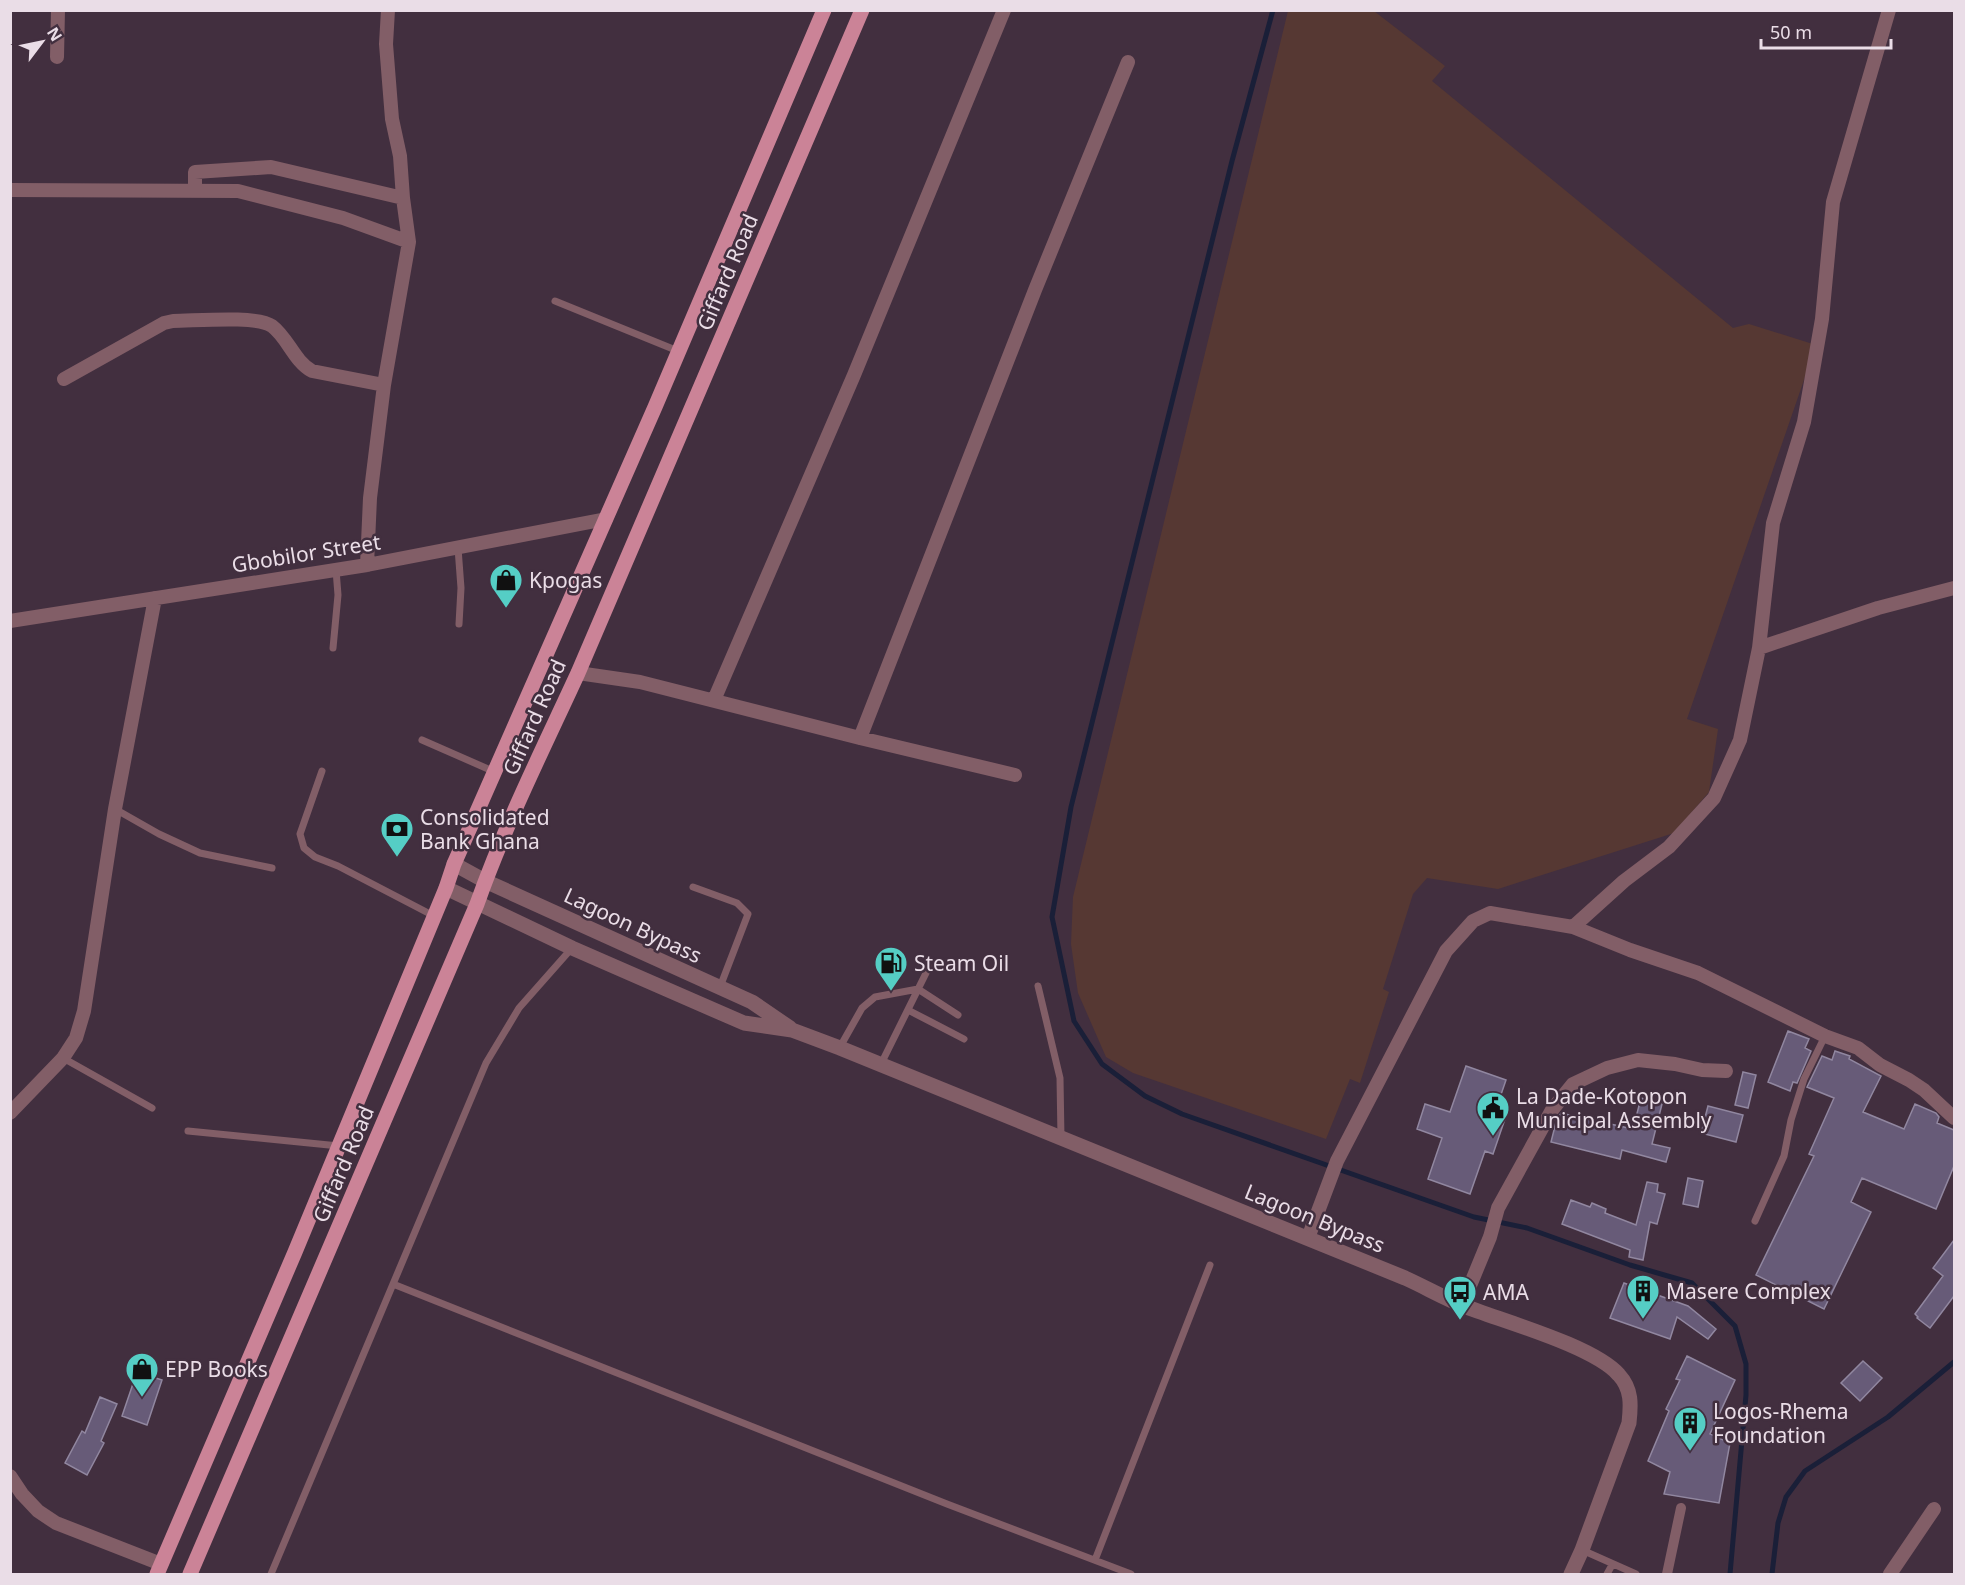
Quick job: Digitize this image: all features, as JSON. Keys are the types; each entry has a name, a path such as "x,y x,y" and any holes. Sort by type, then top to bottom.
{"main road":[{"name":"Giffard Road","path":"159,1569 339,1146 435,916 454,864 606,519 824,10"},
{"name":"Giffard Road","path":"190,1575 477,904 485,880 578,673 862,10"}],"street":[{"path":"57,57 58,10"},
{"path":"367,565 370,498 384,385 409,242 400,156 392,119 386,44 388,10"},
{"path":"714,700 858,364 1004,10"},
{"path":"1573,927 1624,881 1669,848 1714,798 1740,740 1760,648 1773,523 1804,422 1822,319 1833,202 1889,10"},
{"path":"860,738 1035,290 1128,62"},
{"path":"195,190 195,172 271,167 403,198"},
{"path":"10,190 238,190 343,218 409,242"},
{"path":"64,378 165,323 257,320 272,326 303,367 312,371 384,385"},
{"name":"Gbobilor Street","path":"10,621 367,565 606,519"},
{"path":"1760,648 1878,608 1954,588"},
{"path":"10,1113 63,1058 76,1038 84,1011 115,809 155,597"},
{"path":"578,673 640,682 1015,775"},
{"name":"Lagoon Bypass","path":"454,864 752,1002 792,1030"},
{"name":"Lagoon Bypass","path":"446,888 572,948 744,1023 792,1030 881,1064 1405,1278 1462,1305 1596,1358 1619,1374 1629,1390 1631,1407 1629,1423 1571,1575"},
{"path":"1308,1238 1337,1161 1446,951 1473,921 1490,913 1573,927 1630,950 1698,973 1826,1036 1858,1048 1880,1065 1909,1080 1954,1118"},
{"path":"1462,1305 1491,1237 1498,1208 1552,1110 1573,1084 1607,1068 1638,1060 1702,1070 1726,1071"},
{"path":"10,1476 22,1494 38,1511 56,1523 159,1569"},
{"path":"1667,1575 1681,1508"},
{"path":"1890,1575 1934,1509"}],"lane":[{"path":"555,301 678,351"},
{"path":"458,548 461,588 459,624"},
{"path":"333,648 338,594 336,570"},
{"path":"422,740 495,772"},
{"path":"322,771 300,834 304,848 315,857 435,916"},
{"path":"115,809 159,834 200,853 272,868"},
{"path":"693,887 737,903 748,914 720,987"},
{"path":"271,1575 486,1063 519,1008 572,948"},
{"path":"881,1064 929,967"},
{"path":"1038,986 1060,1078 1061,1138"},
{"path":"840,1048 862,1008 875,997 918,988 958,1015"},
{"path":"908,1010 964,1039"},
{"path":"1755,1221 1784,1156 1791,1120 1804,1079 1826,1036"},
{"path":"63,1058 152,1108"},
{"path":"188,1131 339,1146"},
{"path":"1095,1560 1210,1265"},
{"path":"393,1284 1131,1575"},
{"path":"1582,1550 1636,1575"},
{"path":"1607,1575 1612,1565"}],"shaded area":[{"path":"1288,11 1374,11 1445,66 1432,81 1733,328 1749,324 1816,345 1687,719 1718,729 1709,792 1674,833 1498,889 1427,878 1413,894 1383,989 1389,992 1360,1083 1350,1079 1326,1139 1133,1073 1106,1057 1078,993 1071,944 1073,897"}],"building":[{"path":"1788,1031 1809,1039 1805,1048 1811,1051 1797,1083 1793,1082 1790,1091 1768,1082"},
{"path":"1835,1051 1850,1056 1849,1059 1881,1076 1863,1112 1904,1129 1915,1104 1936,1113 1939,1117 1937,1123 1954,1130 1954,1166 1936,1209 1862,1178 1851,1202 1871,1212 1824,1309 1756,1275 1814,1156 1809,1154 1834,1098 1807,1087 1822,1056 1832,1060"},
{"path":"1466,1066 1506,1080 1495,1112 1506,1116 1493,1154 1485,1151 1470,1194 1428,1179 1442,1138 1417,1129 1425,1104 1450,1112"},
{"path":"1743,1072 1756,1075 1748,1108 1735,1105"},
{"path":"1641,1098 1662,1104 1652,1144 1670,1148 1666,1162 1622,1150 1620,1159 1551,1142 1561,1113 1633,1129"},
{"path":"1708,1106 1743,1115 1736,1142 1701,1133"},
{"path":"1688,1178 1703,1181 1698,1207 1683,1204"},
{"path":"1647,1182 1658,1184 1657,1192 1665,1194 1657,1224 1650,1222 1643,1260 1629,1257 1630,1250 1562,1224 1571,1200 1590,1207 1592,1203 1606,1209 1605,1213 1636,1225"},
{"path":"1954,1240 1954,1296 1930,1328 1915,1314 1943,1276 1933,1268"},
{"path":"1624,1283 1688,1306 1716,1329 1708,1339 1677,1317 1670,1339 1610,1318"},
{"path":"1687,1356 1735,1380 1710,1434 1730,1443 1719,1503 1664,1494 1670,1472 1648,1461 1669,1411 1666,1409 1680,1380 1676,1379"},
{"path":"1863,1361 1882,1378 1860,1401 1841,1383"},
{"name":"EPP Books","path":"137,1372 162,1380 147,1425 122,1416"},
{"path":"100,1397 117,1404 101,1441 104,1443 87,1475 65,1463 82,1431 85,1433"}],"waterway":[{"path":"1273,10 1232,161 1071,807 1052,917 1074,1021 1102,1064 1145,1096 1182,1114 1474,1217 1527,1228 1630,1265 1692,1283 1735,1326 1746,1364 1746,1395 1730,1574"},
{"path":"1772,1574 1778,1523 1786,1497 1805,1471 1888,1417 1954,1362"}],"place":[{"name":"Kpogas","path":"506,609"},
{"name":"Consolidated Bank Ghana","path":"397,858"},
{"name":"Steam Oil","path":"891,992"},
{"name":"La Dade-Kotopon Municipal Assembly","path":"1493,1137"},
{"name":"Masere Complex","path":"1643,1320"},
{"name":"AMA","path":"1460,1321"},
{"name":"EPP Books","path":"142,1398"},
{"name":"Logos-Rhema Foundation","path":"1690,1452"}]}
